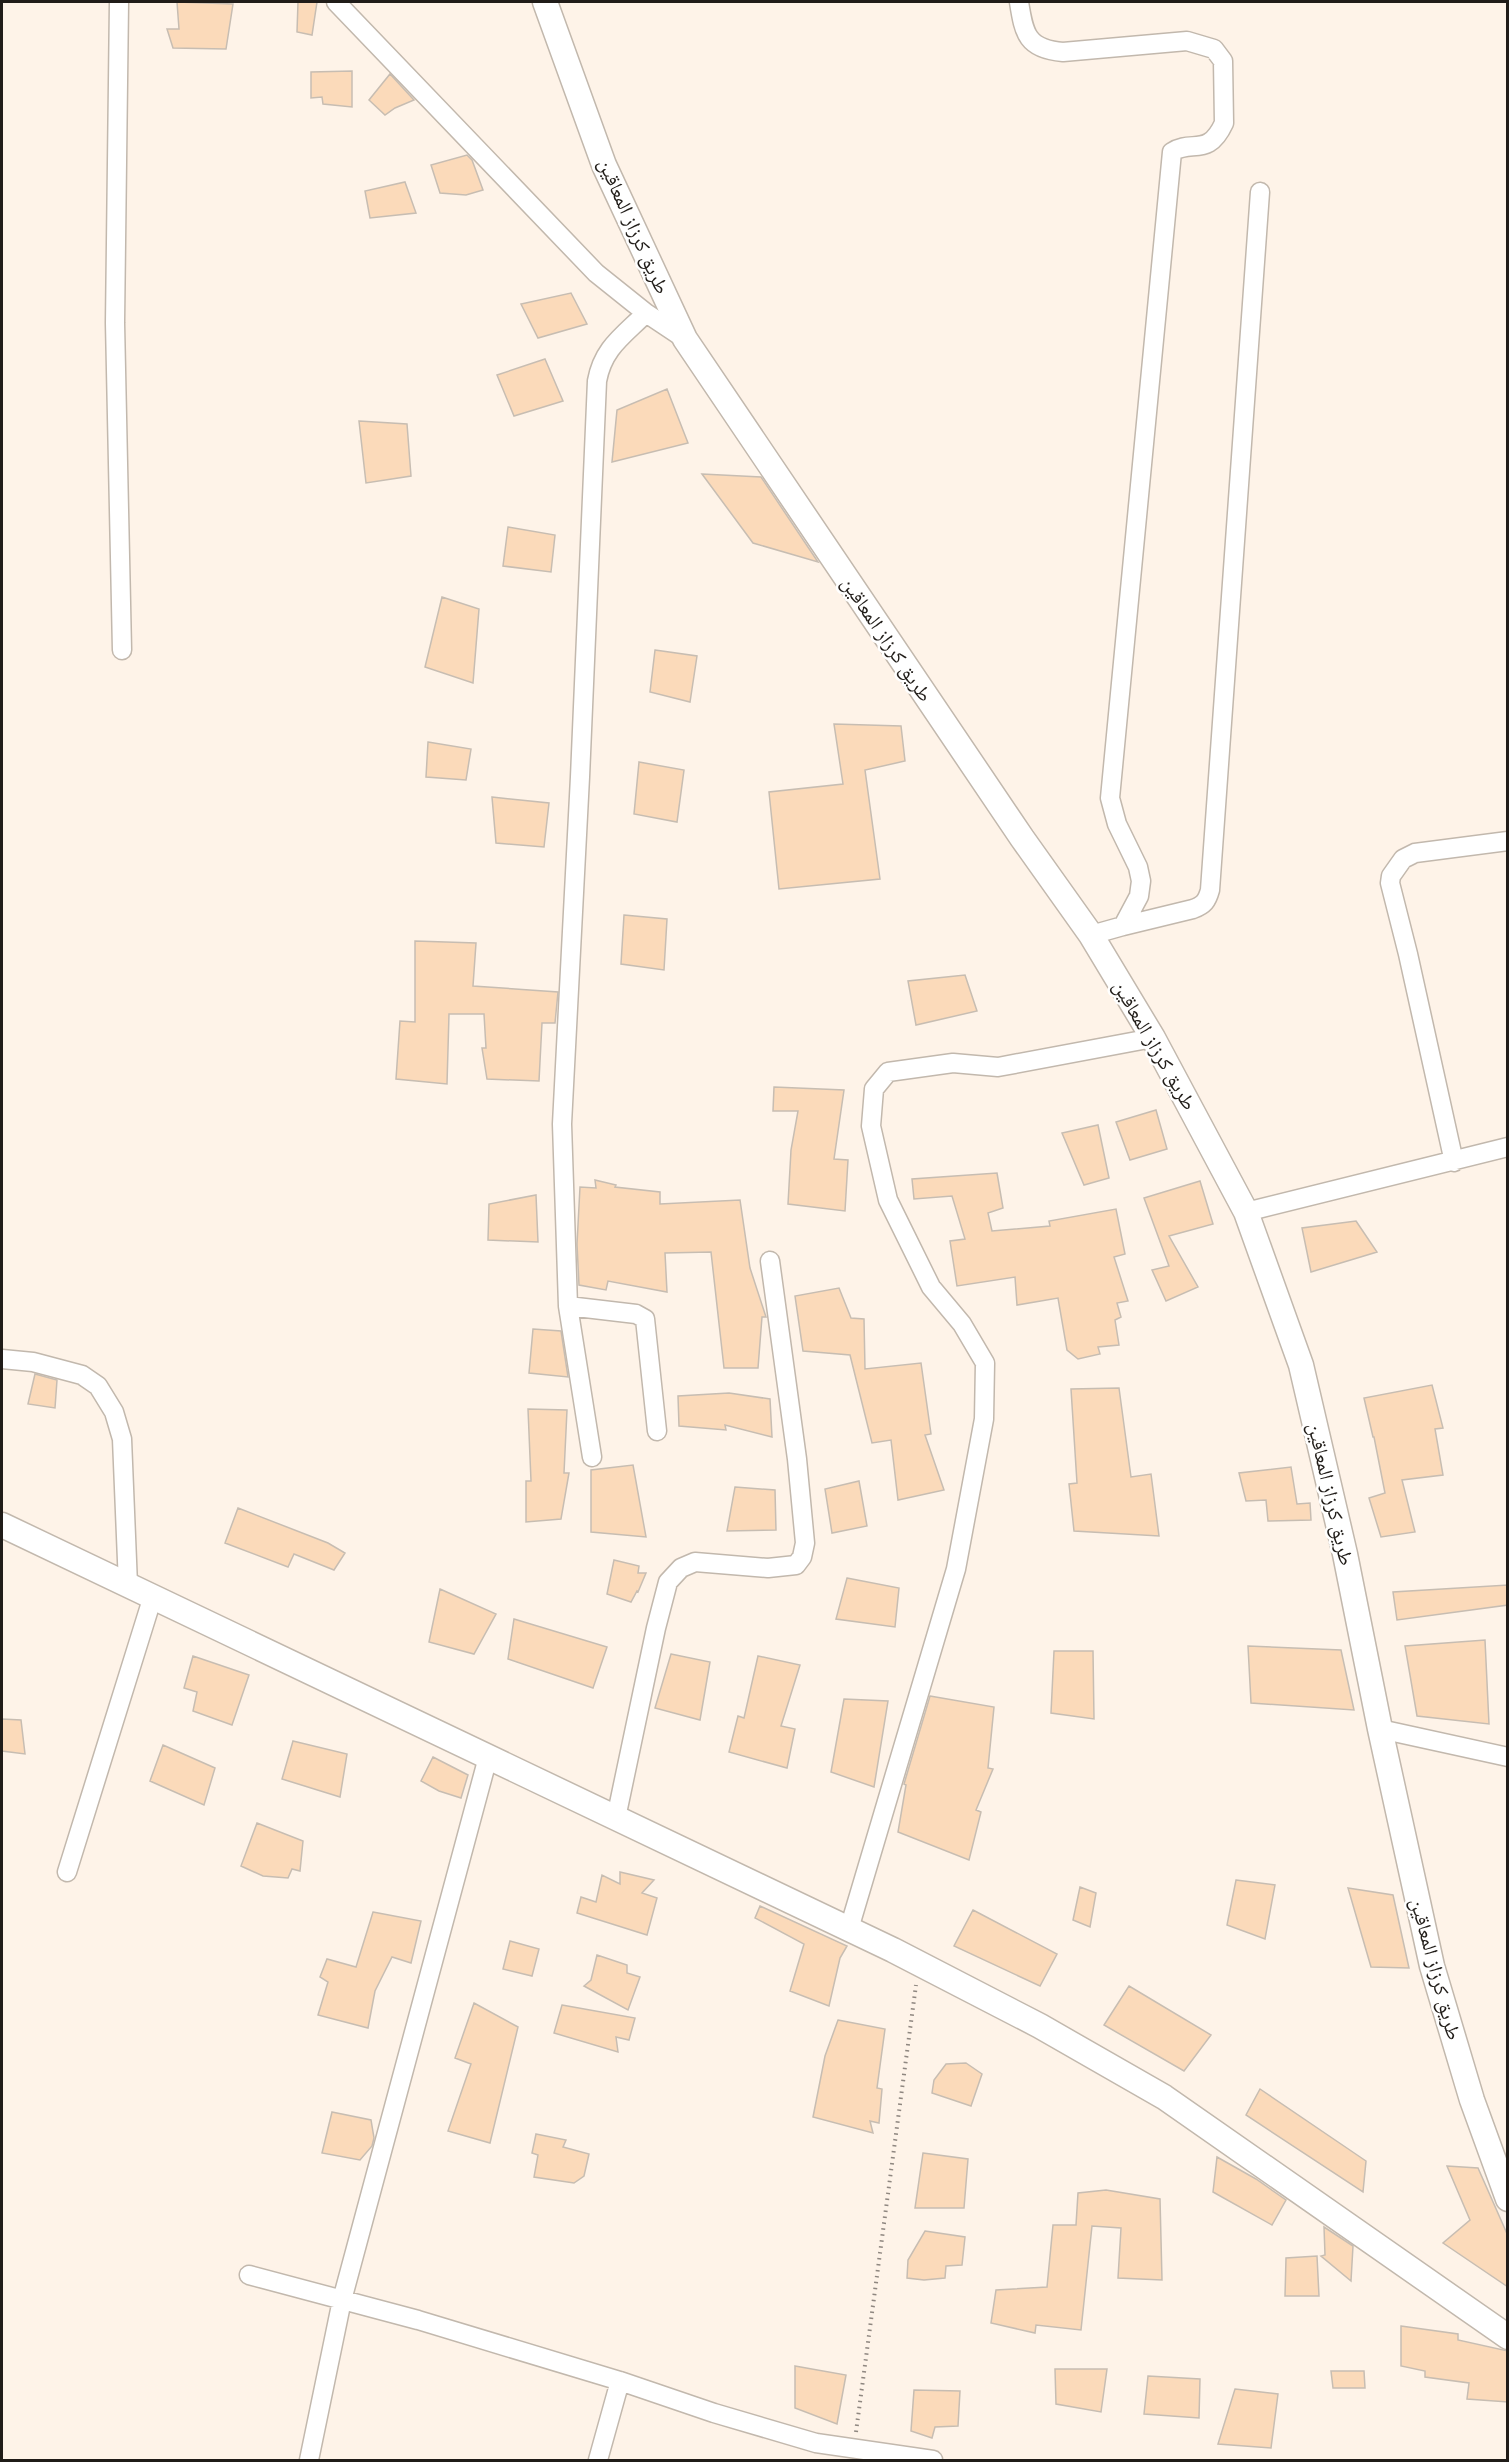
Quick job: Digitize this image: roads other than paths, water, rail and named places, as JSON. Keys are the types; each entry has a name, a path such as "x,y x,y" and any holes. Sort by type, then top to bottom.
{"street":[{"path":"119,2 115,323 122,650"},
{"path":"336,2 596,273 646,313 685,339"},
{"name":"طريق كرزاز المعاقين","path":"545,2 604,165 685,339 1022,838 1091,935 1153,1038 1246,1212 1301,1365 1345,1554 1380,1729 1432,1966 1472,2100 1508,2199"},
{"path":"1018,2 1027,36 1036,46 1049,51 1063,52 1187,41 1214,49 1223,61 1224,123 1220,132 1213,140 1198,147 1176,149 1172,152 1110,798 1117,824 1138,867 1141,881 1139,896 1123,926"},
{"path":"1091,935 1193,909 1208,900 1260,192"},
{"path":"592,1457 567,1306 562,1124 597,381 599,365 605,354 646,313"},
{"path":"1454,1161 1408,954 1392,895 1391,876 1403,859 1415,853 1508,841"},
{"path":"849,1929 956,1569 984,1419 985,1363 962,1324 931,1287 888,1200 871,1126 874,1089 888,1072 953,1063 998,1067 1153,1038"},
{"path":"1246,1212 1508,1147"},
{"path":"616,1818 656,1628 668,1582 681,1568 695,1562 768,1568 796,1565 802,1557 805,1543 796,1459 770,1261"},
{"path":"567,1306 636,1314 645,1319 657,1431"},
{"path":"2,1359 33,1362 82,1375 98,1386 114,1412 122,1439 128,1585"},
{"path":"2,1525 849,1929 1040,2026 1164,2097 1508,2337"},
{"path":"67,1872 153,1596"},
{"path":"1380,1729 1508,1757"},
{"path":"309,2460 342,2300 488,1757"},
{"path":"249,2275 418,2320 620,2380 714,2413 816,2443 933,2460"},
{"path":"598,2460 620,2380"}]}
